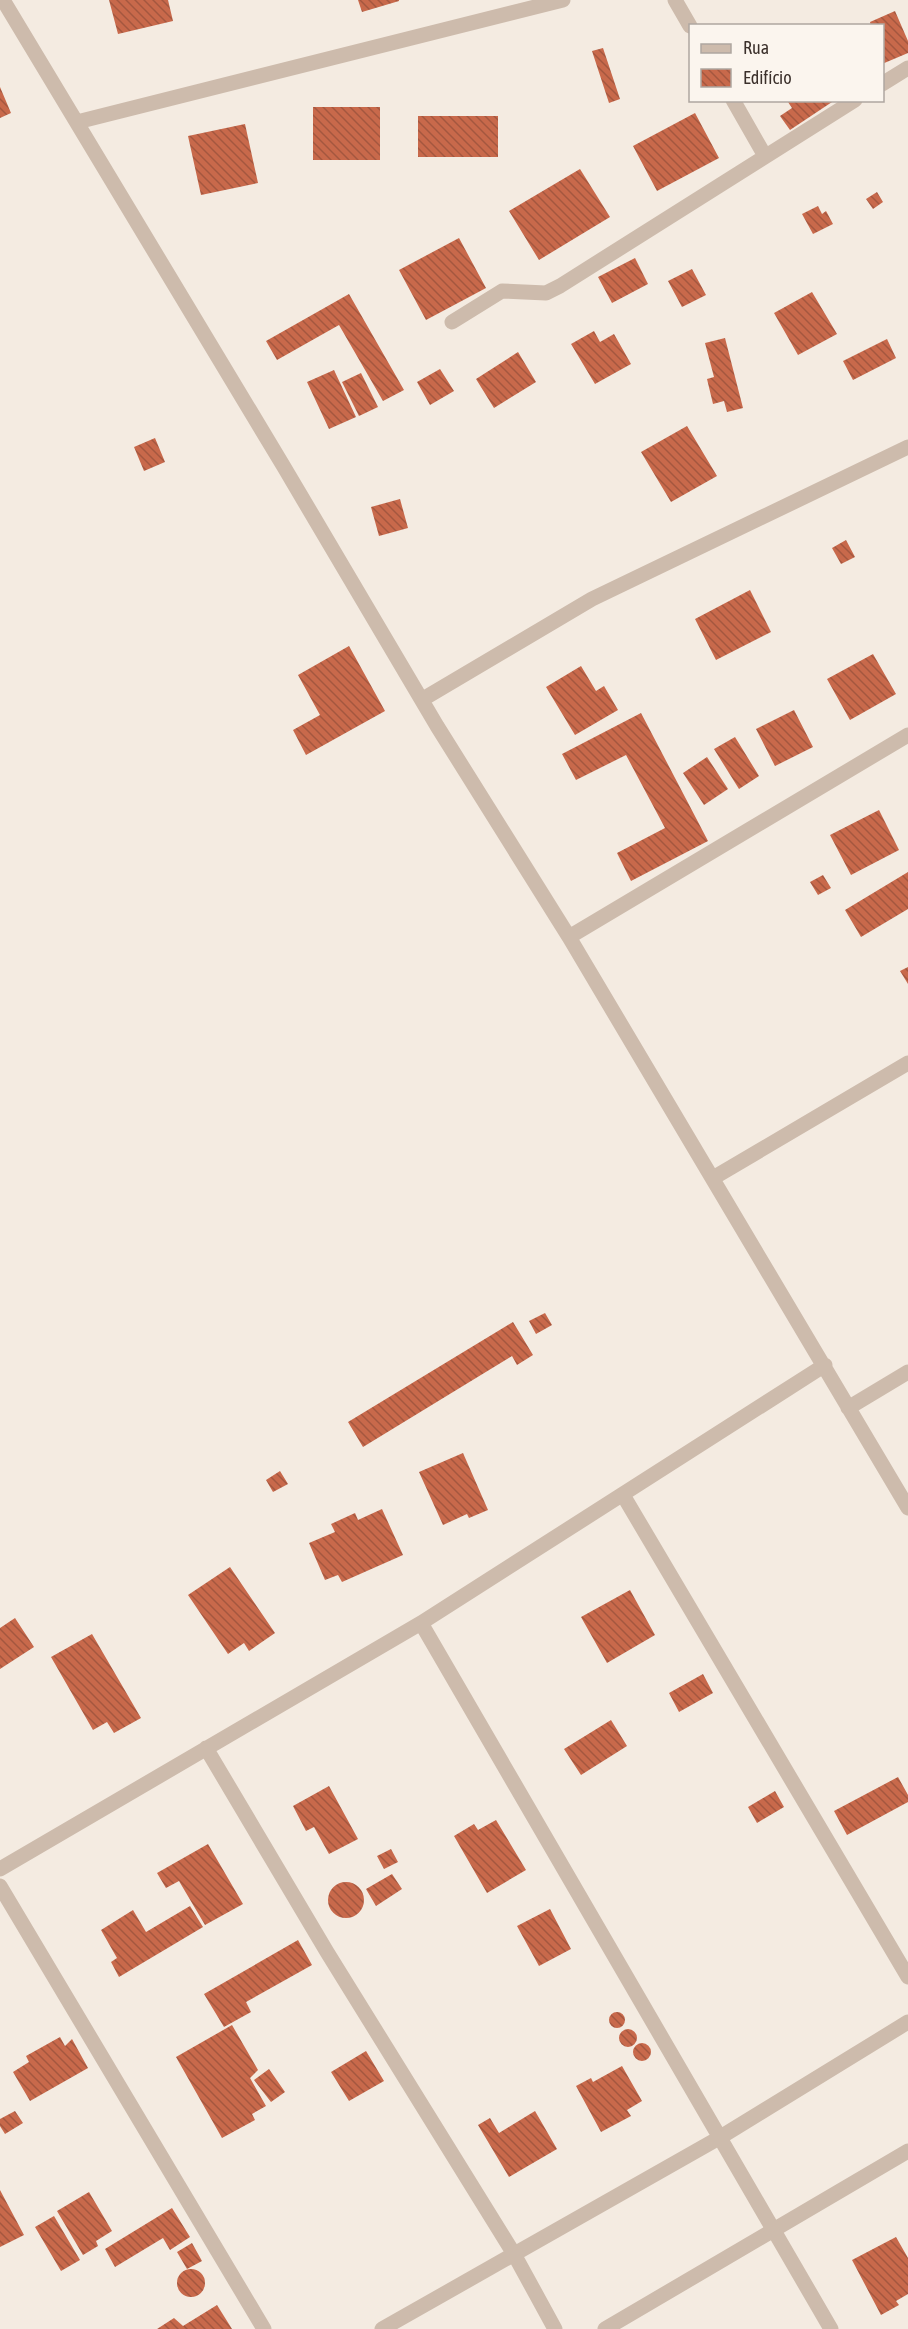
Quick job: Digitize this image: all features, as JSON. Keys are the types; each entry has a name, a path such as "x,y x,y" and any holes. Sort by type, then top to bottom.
{"street":[{"path":"3,0 423,699 437,726 569,937 908,1508"},
{"path":"77,122 563,0"},
{"path":"675,0 689,24"},
{"path":"884,83 908,68"},
{"path":"735,102 765,156"},
{"path":"452,322 502,291 546,293 560,286 852,102"},
{"path":"423,699 592,599 908,447"},
{"path":"569,937 908,735"},
{"path":"713,1178 908,1064"},
{"path":"0,1869 421,1623 825,1365"},
{"path":"848,1408 908,1372"},
{"path":"623,1495 908,1977"},
{"path":"421,1623 831,2329"},
{"path":"206,1748 327,1952 514,2254 555,2329"},
{"path":"0,1886 264,2329"},
{"path":"382,2329 719,2138 908,2022"},
{"path":"605,2329 908,2151"}],"building":[{"path":"109,0 168,0 173,21 118,34"},
{"path":"358,0 399,0 399,1 362,12"},
{"path":"895,11 908,41 908,53 884,63 884,24 870,24 870,22"},
{"path":"603,48 620,99 609,103 592,51"},
{"path":"0,87 11,113 0,118"},
{"path":"788,102 832,102 790,130 780,116 792,108"},
{"path":"313,107 380,107 380,160 313,160"},
{"path":"695,113 719,158 657,191 633,146"},
{"path":"418,116 498,116 498,157 418,157"},
{"path":"245,124 258,183 201,195 188,136"},
{"path":"580,169 610,217 539,260 509,211"},
{"path":"877,192 883,202 873,209 866,199"},
{"path":"818,206 822,214 826,211 833,224 813,234 802,214"},
{"path":"459,238 486,288 426,320 399,270"},
{"path":"635,258 648,284 612,303 598,277"},
{"path":"692,269 706,295 682,307 668,281"},
{"path":"812,292 837,334 798,355 774,313"},
{"path":"349,294 404,390 383,401 339,325 277,360 266,341"},
{"path":"594,331 600,342 614,334 631,364 595,384 571,344"},
{"path":"725,338 743,408 727,412 724,401 713,404 707,379 714,377 705,343"},
{"path":"887,339 896,358 853,380 843,361"},
{"path":"518,352 536,382 494,408 476,379"},
{"path":"440,369 454,391 430,405 417,382"},
{"path":"334,370 356,417 329,429 307,382"},
{"path":"361,373 378,407 359,416 342,382"},
{"path":"687,426 717,476 671,502 641,452"},
{"path":"155,438 165,462 144,471 134,447"},
{"path":"400,499 408,528 379,536 371,507"},
{"path":"846,540 855,557 841,564 832,548"},
{"path":"750,590 771,632 716,660 695,619"},
{"path":"349,646 385,711 306,755 293,730 320,715 298,675"},
{"path":"873,654 896,694 850,720 827,679"},
{"path":"581,666 596,691 604,686 618,710 575,735 546,687"},
{"path":"794,710 813,747 775,766 756,729"},
{"path":"641,713 708,841 631,881 617,853 665,828 626,755 576,780 562,754"},
{"path":"735,737 759,776 739,789 714,749"},
{"path":"707,757 728,789 704,805 683,773"},
{"path":"879,810 899,850 851,875 830,835"},
{"path":"908,872 908,909 861,937 845,910"},
{"path":"823,875 831,888 818,895 810,882"},
{"path":"908,967 908,984 900,971"},
{"path":"545,1313 552,1325 536,1334 529,1321"},
{"path":"513,1322 533,1355 517,1365 512,1356 363,1447 348,1422"},
{"path":"463,1453 488,1510 469,1518 467,1514 443,1525 419,1472"},
{"path":"280,1471 288,1484 273,1492 266,1480"},
{"path":"382,1509 403,1555 342,1582 338,1575 325,1580 309,1543 335,1532 331,1524 355,1513 358,1520"},
{"path":"230,1567 275,1633 249,1651 244,1643 228,1654 188,1595"},
{"path":"630,1590 655,1635 607,1663 581,1617"},
{"path":"15,1618 34,1647 0,1669 0,1628"},
{"path":"92,1634 141,1718 114,1733 107,1722 93,1730 51,1657"},
{"path":"703,1674 713,1693 679,1712 669,1693"},
{"path":"611,1720 627,1746 581,1775 564,1749"},
{"path":"898,1777 908,1795 908,1802 847,1835 834,1811"},
{"path":"329,1786 358,1839 329,1854 314,1827 306,1831 293,1806"},
{"path":"775,1791 784,1807 757,1823 748,1807"},
{"path":"496,1820 526,1870 487,1893 454,1836 474,1824 478,1830"},
{"path":"208,1844 243,1904 205,1925 179,1881 166,1888 157,1873"},
{"path":"391,1849 398,1862 384,1869 377,1856"},
{"path":"392,1874 402,1889 376,1906 366,1889"},
{"path":"346,1882 359,1887 364,1900 359,1913 346,1918 333,1913 328,1900 333,1887"},
{"path":"190,1906 203,1927 119,1977 111,1962 117,1958 101,1930 133,1910 146,1932"},
{"path":"550,1909 571,1949 539,1966 517,1926"},
{"path":"298,1940 312,1965 246,2002 251,2012 224,2027 204,1994"},
{"path":"614,2012 620,2012 625,2020 623,2026 614,2028 609,2023 609,2017"},
{"path":"232,2025 258,2070 250,2078 266,2106 252,2114 255,2120 222,2138 176,2057"},
{"path":"628,2029 634,2032 637,2038 634,2044 628,2047 622,2044 619,2038 622,2032"},
{"path":"60,2037 65,2046 72,2039 88,2068 30,2101 13,2072 29,2062 26,2056"},
{"path":"642,2043 648,2046 651,2052 648,2058 642,2061 636,2058 633,2052 636,2046"},
{"path":"366,2051 384,2081 349,2101 331,2072"},
{"path":"622,2066 642,2101 627,2110 631,2116 601,2132 576,2086 591,2078 593,2082"},
{"path":"269,2069 285,2092 271,2102 254,2080"},
{"path":"15,2111 23,2123 5,2134 0,2126 0,2119"},
{"path":"535,2111 557,2149 509,2177 478,2125 490,2118 499,2133"},
{"path":"0,2190 24,2235 0,2247"},
{"path":"89,2192 112,2231 96,2241 98,2246 83,2255 57,2211"},
{"path":"172,2208 190,2237 170,2250 163,2238 115,2267 105,2249"},
{"path":"54,2216 80,2260 61,2271 35,2227"},
{"path":"896,2237 908,2258 908,2294 896,2301 899,2305 881,2315 852,2260"},
{"path":"192,2243 202,2261 187,2269 177,2252"},
{"path":"191,2269 201,2273 205,2283 201,2293 191,2297 181,2293 177,2283 181,2273"},
{"path":"217,2305 232,2329 157,2329 174,2318 183,2326"}]}
